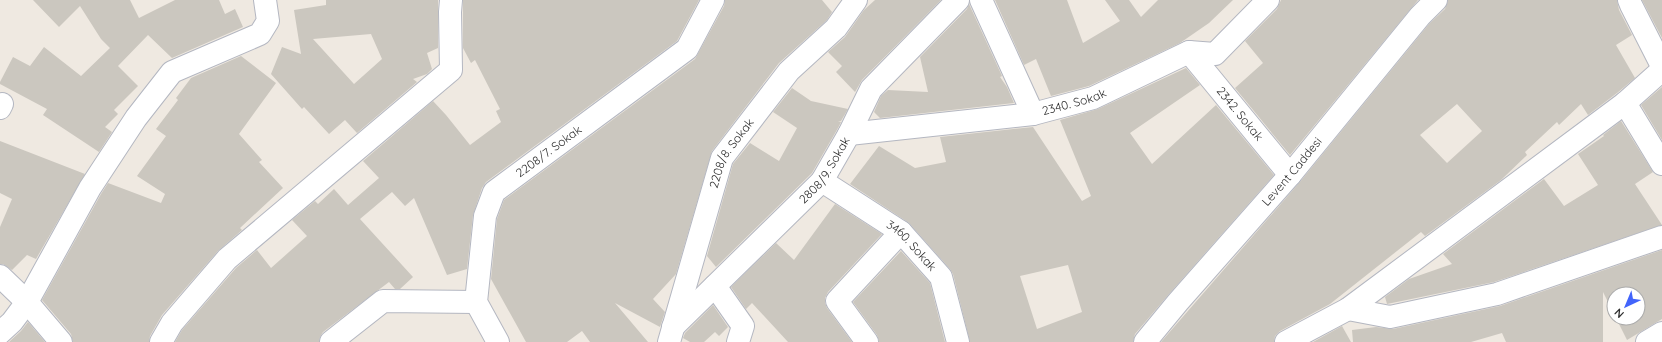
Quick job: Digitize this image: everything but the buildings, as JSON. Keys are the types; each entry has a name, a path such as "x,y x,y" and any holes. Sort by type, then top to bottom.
{"street":[{"path":"0,333 12,322 26,302 90,188 136,118 172,72 260,34 268,21 265,0"},
{"path":"161,342 172,323 227,259 451,70 451,0"},
{"name":"2208/7. Sokak","path":"476,302 485,216 494,192 687,49 713,0"},
{"name":"2208/8. Sokak","path":"671,334 722,158 789,71 836,28 856,0"},
{"name":"2808/9. Sokak","path":"671,334 715,286 822,181 849,134 870,89 958,0"},
{"path":"981,0 1033,114"},
{"name":"2340. Sokak","path":"849,134 1033,114 1093,98 1189,52 1216,54 1268,0"},
{"name":"Levent Caddesi","path":"1145,342 1178,302 1290,175 1420,16 1436,0"},
{"path":"1630,0 1631,5 1662,66"},
{"name":"2342. Sokak","path":"1189,52 1290,175"},
{"path":"1286,342 1348,309 1626,103 1662,70"},
{"path":"1626,103 1662,164"},
{"name":"3460. Sokak","path":"822,181 901,232 941,277 958,342"},
{"path":"866,342 837,301 901,232"},
{"path":"1348,309 1390,317 1497,294 1662,237"},
{"path":"0,276 26,302 60,342"},
{"path":"715,286 743,326 738,342"},
{"path":"331,342 383,301 476,302 498,342"},
{"path":"1647,342 1662,333"}]}
